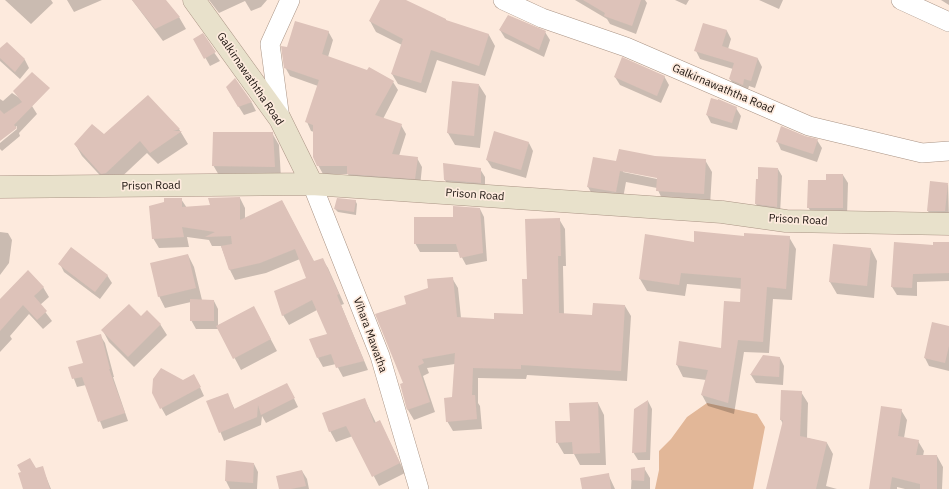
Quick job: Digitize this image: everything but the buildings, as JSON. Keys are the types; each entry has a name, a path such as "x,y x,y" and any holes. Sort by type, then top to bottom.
{"street":[{"name":"Galkirnawaththa Road","path":"194,0 280,119 312,184"},
{"path":"280,119 270,44 290,0"},
{"name":"Galkirnawaththa Road","path":"503,0 542,18 626,47 809,126 922,153 949,151"},
{"path":"901,0 949,22"},
{"name":"Prison Road","path":"0,187 312,184 722,212 786,221 949,224"},
{"name":"Vihara Mawatha","path":"312,184 380,356 418,489"}],"shaded area":[{"path":"707,403 757,414 765,427 753,489 655,489 659,470 659,451 671,439 687,417"}]}
